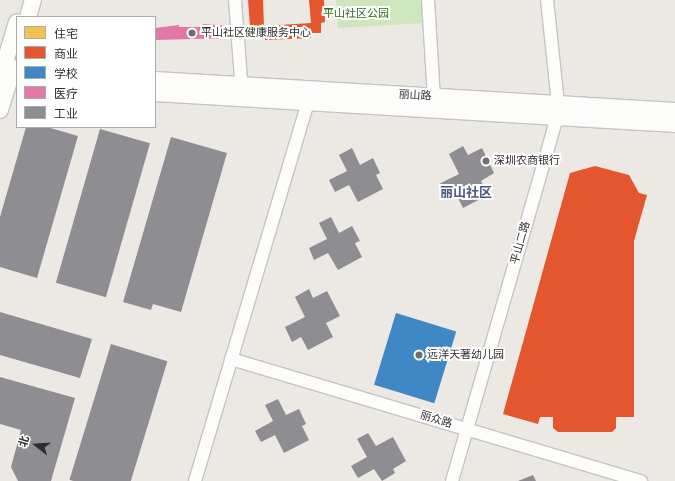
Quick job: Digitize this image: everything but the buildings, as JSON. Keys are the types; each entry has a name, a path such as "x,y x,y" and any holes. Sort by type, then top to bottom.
{"street":[{"path":"18,16 24,0"},
{"path":"28,16 33,0"},
{"path":"235,0 241,92"},
{"path":"428,0 434,97"},
{"name":"平山二路","path":"452,481 557,111 547,0"},
{"path":"0,110 16,27"},
{"path":"7,75 16,55"},
{"name":"丽山路","path":"156,80 308,102 557,111 675,111"},
{"name":"丽山路","path":"156,93 241,92 434,97 675,124"},
{"path":"195,481 308,102"},
{"name":"丽众路","path":"231,359 641,481"}],"green space":[{"name":"平山社区公园","path":"336,0 422,0 424,23 338,28"}],"place":[{"name":"平山社区健康服务中心","path":"192,33"},
{"name":"深圳农商银行","path":"486,161"},
{"name":"远洋天著幼儿园","path":"419,355"}],"district":[{"name":"丽山社区","path":"466,193"}]}
